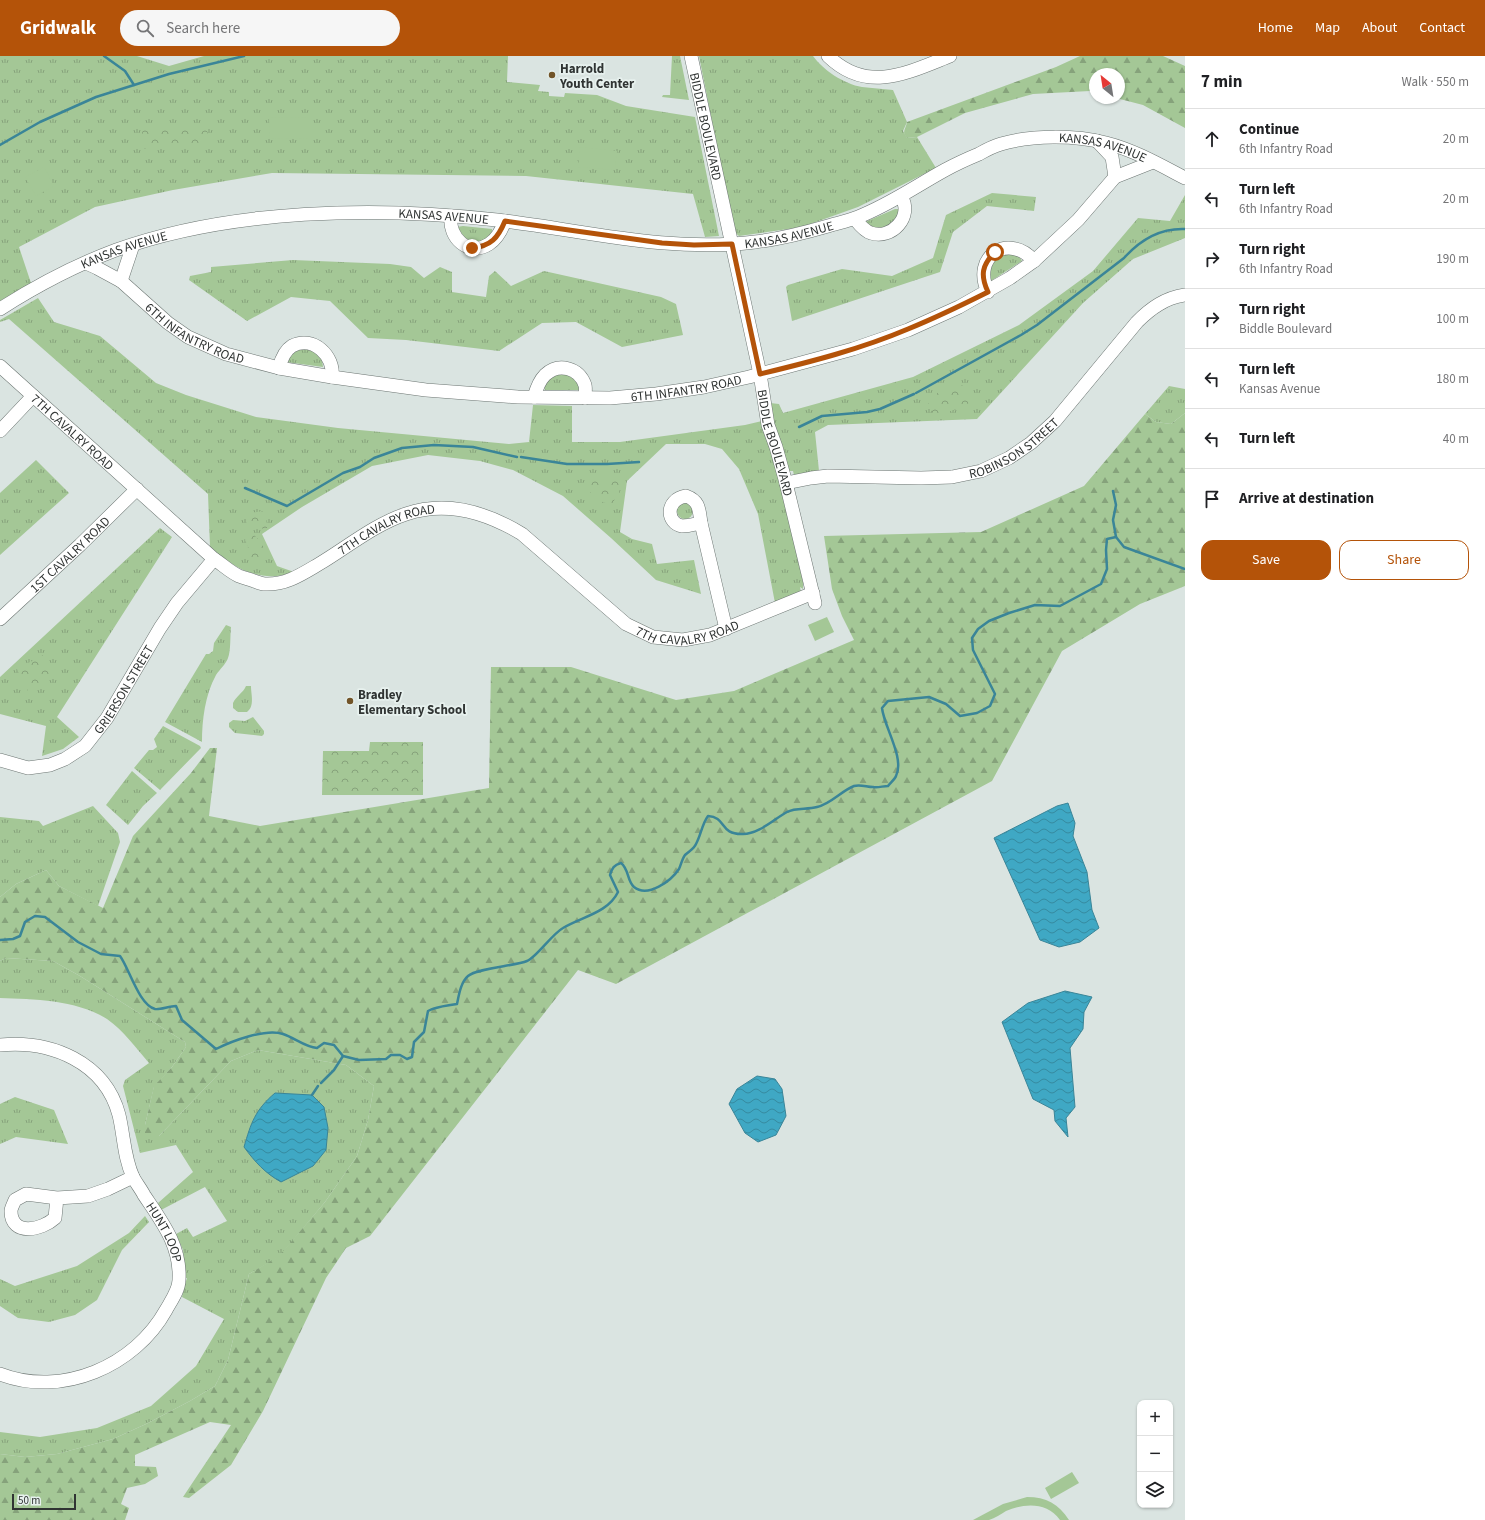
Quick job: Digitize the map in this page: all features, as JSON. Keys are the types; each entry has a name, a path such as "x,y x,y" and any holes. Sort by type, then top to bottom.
{"street":[{"name":"BIDDLE BOULEVARD","path":"692,56 760,374 768,425 776,447 786,484 814,598"},
{"path":"828,56 838,66 853,73 868,77 883,78 902,75 950,56"},
{"name":"KANSAS AVENUE","path":"0,309 22,295 86,263 115,251 185,230 260,219 339,213 418,213 505,221 662,243 694,245 732,244 757,242 798,234 855,218 901,196 947,168 1000,144 1033,139 1070,138 1107,143 1137,154 1185,178"},
{"path":"1097,141 1112,157 1115,177"},
{"name":"6TH INFANTRY ROAD","path":"86,263 121,281 168,323 188,337 226,354 279,368 426,390 534,397 585,398 610,398 656,394 704,387 760,374 853,349 891,336 959,307 988,292 1034,261 1078,220 1115,177 1153,162"},
{"path":"855,218 865,230 871,234 881,234 894,229 901,223 906,210 901,196"},
{"path":"451,216 450,224 452,233 457,239 472,248 482,247 489,244 498,235 505,221"},
{"path":"121,281 133,245"},
{"path":"988,292 983,282 983,271 987,260 995,252 1006,248 1017,248 1027,253 1034,261"},
{"name":"ROBINSON STREET","path":"786,484 811,478 828,476 898,478 952,477 981,470 1009,458 1031,443 1055,421 1137,322 1149,310 1164,301 1185,295"},
{"path":"279,368 285,352 291,347 301,344 310,344 318,347 326,354 333,371 332,377"},
{"name":"7TH CAVALRY ROAD","path":"0,366 214,559 239,576 264,585 280,583 295,578 369,532 405,514 424,509 445,508 465,510 503,522 522,534 626,624 653,636 683,640 710,635 814,598"},
{"path":"534,397 544,376 551,370 561,367 572,369 580,376 585,387 585,398"},
{"path":"0,431 33,396"},
{"name":"1ST CAVALRY ROAD","path":"0,619 80,545 137,489"},
{"path":"702,523 726,629"},
{"name":"GRIERSON STREET","path":"0,760 28,768 50,765 65,759 85,746 107,718 160,628 177,603 214,559"},
{"name":"HUNT LOOP","path":"0,1045 31,1044 56,1051 80,1062 105,1084 113,1098 119,1116 126,1156 133,1177 174,1244 179,1260 179,1281 172,1300 161,1318 146,1337 126,1355 100,1370 77,1378 56,1382 29,1380 0,1374"},
{"path":"57,1198 88,1196 108,1189 133,1177"}],"green space":[{"path":"0,56 137,56 169,66 204,56 508,56 507,82 540,85 538,91 549,92 549,96 564,97 565,93 597,95 626,106 695,117 719,236 705,237 693,194 526,176 272,173 173,190 95,207 19,247 31,283 0,301"},
{"path":"672,56 680,56 689,100 662,97 663,95 670,95"},
{"path":"699,56 813,56 834,76 848,83 862,87 893,90 907,122 903,131 907,138 917,137 936,168 858,207 802,227 739,236 734,232"},
{"path":"1080,56 1163,56 1185,66 1185,128 1143,105 1125,100 1125,68 1089,68 1089,91 1033,94 965,113 917,137 907,138 904,134 907,122 1056,67"},
{"path":"309,117 309,138 270,139 269,118"},
{"path":"207,125 208,145 143,149 142,129"},
{"path":"580,147 617,151 615,170 578,167"},
{"path":"44,167 54,186 36,196 25,177"},
{"path":"992,193 1036,197 1034,211 987,206 953,232 940,272 792,321 786,287 788,285 842,269 892,276 933,258 946,215"},
{"path":"1185,195 1185,238 1133,259 1083,303 977,419 828,425 815,432 819,471 794,475 793,471 788,471 776,433 770,403 779,404 783,413 913,377 1019,325 1093,271 1138,218 1170,221"},
{"path":"898,209 898,213 894,224 875,231 865,222"},
{"path":"463,226 492,229 492,236 478,243 467,241 457,227"},
{"path":"1001,254 1018,255 1022,261 991,281 987,269"},
{"path":"293,260 390,264 411,267 424,278 440,267 452,272 452,292 486,297 489,276 495,271 511,286 544,271 661,297 676,304 683,335 622,347 576,322 542,323 499,351 406,340 368,338 330,301 291,297 247,321 189,280 190,276 211,272 211,267"},
{"path":"38,298 54,322 100,336 156,383 186,395 256,417 338,428 509,444 529,442 533,405 572,406 572,442 620,442 745,425 762,421 778,472 803,582 803,589 800,587 801,592 775,603 758,514 739,469 722,449 705,444 666,444 627,481 620,532 632,539 652,544 657,564 694,560 701,594 656,580 563,496 513,470 480,461 428,455 372,466 302,507 262,534 277,566 294,572 271,576 249,572 229,562 210,547 208,494 9,319 0,322 0,320"},
{"path":"297,349 314,350 322,360 323,367 286,362"},
{"path":"559,373 575,376 581,390 545,390 546,382"},
{"path":"954,385 962,385 967,391 970,399 968,404 956,410 933,414 928,404 928,400 943,389"},
{"path":"1169,386 1185,389 1185,413 1171,424 1156,422 1145,414"},
{"path":"1185,413 1185,586 1140,604 1062,651 992,781 616,984 578,970 370,1236 346,1248 326,1278 263,1411 231,1465 189,1498 183,1497 231,1425 210,1422 135,1455 135,1466 156,1467 158,1476 145,1484 127,1488 121,1504 129,1508 125,1520 0,1520 0,1454 25,1457 57,1454 113,1439 146,1424 215,1386 228,1360 249,1274 279,1256 325,1202 357,1156 368,1120 374,1086 346,1065 258,1050 231,1061 159,1136 152,1140 145,1136 145,1125 154,1086 172,1067 186,1047 185,1042 80,976 53,961 6,958 0,961 0,897 16,884 46,870 59,886 103,908 133,836 191,773 210,748 217,748 209,816 260,826 489,788 491,667 571,667 676,700 734,691 854,640 842,616 832,589 824,536 981,532 1084,486 1145,414 1156,422 1171,424"},
{"path":"36,460 69,493 0,555 0,493"},
{"path":"604,476 619,479 620,481 619,496 614,500 615,505 600,501 583,485 584,482"},
{"path":"685,503 692,508 693,511 688,518 685,519 678,514 677,511 682,504"},
{"path":"262,511 266,515 267,528 250,530 247,525 245,514"},
{"path":"160,528 172,537 57,717 79,737 63,749 42,756 46,726 0,714 0,677"},
{"path":"253,534 260,541 264,550 265,557 260,561 247,558 248,546 245,540 247,536"},
{"path":"827,617 834,632 815,641 808,625"},
{"path":"226,625 231,627 229,655 226,662 216,675 209,691 204,716 202,742 165,722 206,654 213,651 214,643"},
{"path":"45,654 56,675 28,691 17,669"},
{"path":"246,686 251,686 251,707 247,712 238,712 233,708 233,703"},
{"path":"253,717 264,731 262,736 235,733 229,727 229,723 233,720 245,721"},
{"path":"163,726 200,746 201,748 160,790 134,768 149,750 153,750 157,747 154,739"},
{"path":"370,742 423,742 423,795 322,795 323,751 369,751"},
{"path":"132,771 157,793 143,806 128,825 106,805"},
{"path":"93,806 118,833 120,842 98,906 59,886 46,870 16,884 0,897 0,817 39,821 43,826"},
{"path":"6,958 53,961 80,976 185,1042 186,1047 172,1067 154,1087 145,1125 159,1136 231,1061 258,1050 346,1065 374,1086 368,1120 357,1156 325,1202 279,1257 249,1274 228,1360 215,1386 146,1424 113,1439 57,1454 25,1457 0,1454 0,1432 40,1437 97,1428 151,1406 196,1366 224,1319 182,1297 187,1278 185,1278 183,1250 176,1234 187,1228 193,1237 227,1221 205,1187 161,1210 158,1203 193,1172 176,1145 140,1153 123,1086 125,1080 149,1063 119,1029 107,1019 95,1013 69,1004 41,1000 0,998 0,961"},
{"path":"15,1097 54,1110 68,1144 16,1137 0,1144 0,1104"},
{"path":"145,1216 149,1222 122,1250 97,1300 75,1315 49,1322 18,1318 0,1306 0,1279 15,1286 77,1266 129,1233"},
{"path":"1072,1472 1079,1483 1051,1499 1045,1488"},
{"path":"1027,1497 1040,1498 1051,1502 1065,1514 1069,1520 1060,1520 1055,1514 1042,1507 1021,1506 1006,1511 989,1520 973,1520 1003,1504"}],"water":[{"path":"1068,803 1075,823 1073,836 1087,872 1092,910 1099,928 1080,942 1059,947 1040,940 994,838 1057,806"},
{"path":"1065,991 1092,997 1084,1012 1083,1029 1070,1048 1075,1107 1066,1118 1068,1137 1055,1121 1054,1110 1033,1099 1002,1022 1028,1003"},
{"path":"757,1076 775,1079 782,1089 786,1116 776,1135 758,1142 745,1133 729,1104 737,1089"},
{"path":"275,1093 312,1095 324,1107 328,1128 326,1150 313,1166 281,1182 261,1167 244,1147 258,1111"}],"waterway":[{"path":"104,56 125,71 134,85"},
{"path":"0,145 40,122 96,97 169,74 244,56"},
{"path":"916,393 1037,325 1151,236 1176,229 1185,229"},
{"path":"799,427 822,416 867,412 880,409 914,394"},
{"path":"245,488 287,506 343,473 360,467 374,458 402,448 434,445 473,447 517,457"},
{"path":"521,457 567,464 639,462"},
{"path":"1113,491 1116,505 1113,520 1116,537"},
{"path":"0,940 13,939 20,936 25,922 35,916 45,917 78,942 101,954 120,956 139,994 149,1006 155,1009 176,1006 182,1020 216,1049 249,1036 276,1033 283,1034 304,1044 317,1048 324,1043 334,1045 343,1056 359,1060 386,1059 391,1055 400,1055 407,1059 412,1057 414,1042 424,1032 428,1011 439,1007 457,1004 462,985 468,976 479,971 521,963 531,959 554,935 563,928 594,914 608,905 618,892 610,875 615,866 621,863 624,866 630,882 634,887 646,891 659,887 675,874 679,869 685,855 695,846 704,822 708,816 718,819 730,832 735,834 743,834 755,832 761,829 790,810 813,808 822,805 856,785 871,787 888,786 895,777 898,769 896,752 882,708 888,701 929,697 946,704 960,716 977,713 990,706 995,694 973,650 972,638 978,629 989,621 1035,605 1060,606 1101,584 1107,569 1107,539 1116,537 1124,547 1185,569"},
{"path":"321,1083 334,1070 343,1056"},
{"path":"312,1095 318,1086"}],"place":[{"name":"Harrold Youth Center","path":"552,75"},
{"name":"Bradley Elementary School","path":"350,701"}],"route":[{"path":"472,248 482,247 489,244 498,235 505,221 662,243 694,245 732,244 760,374 853,349 908,330 988,292 983,282 983,271 987,260 995,252"}]}
